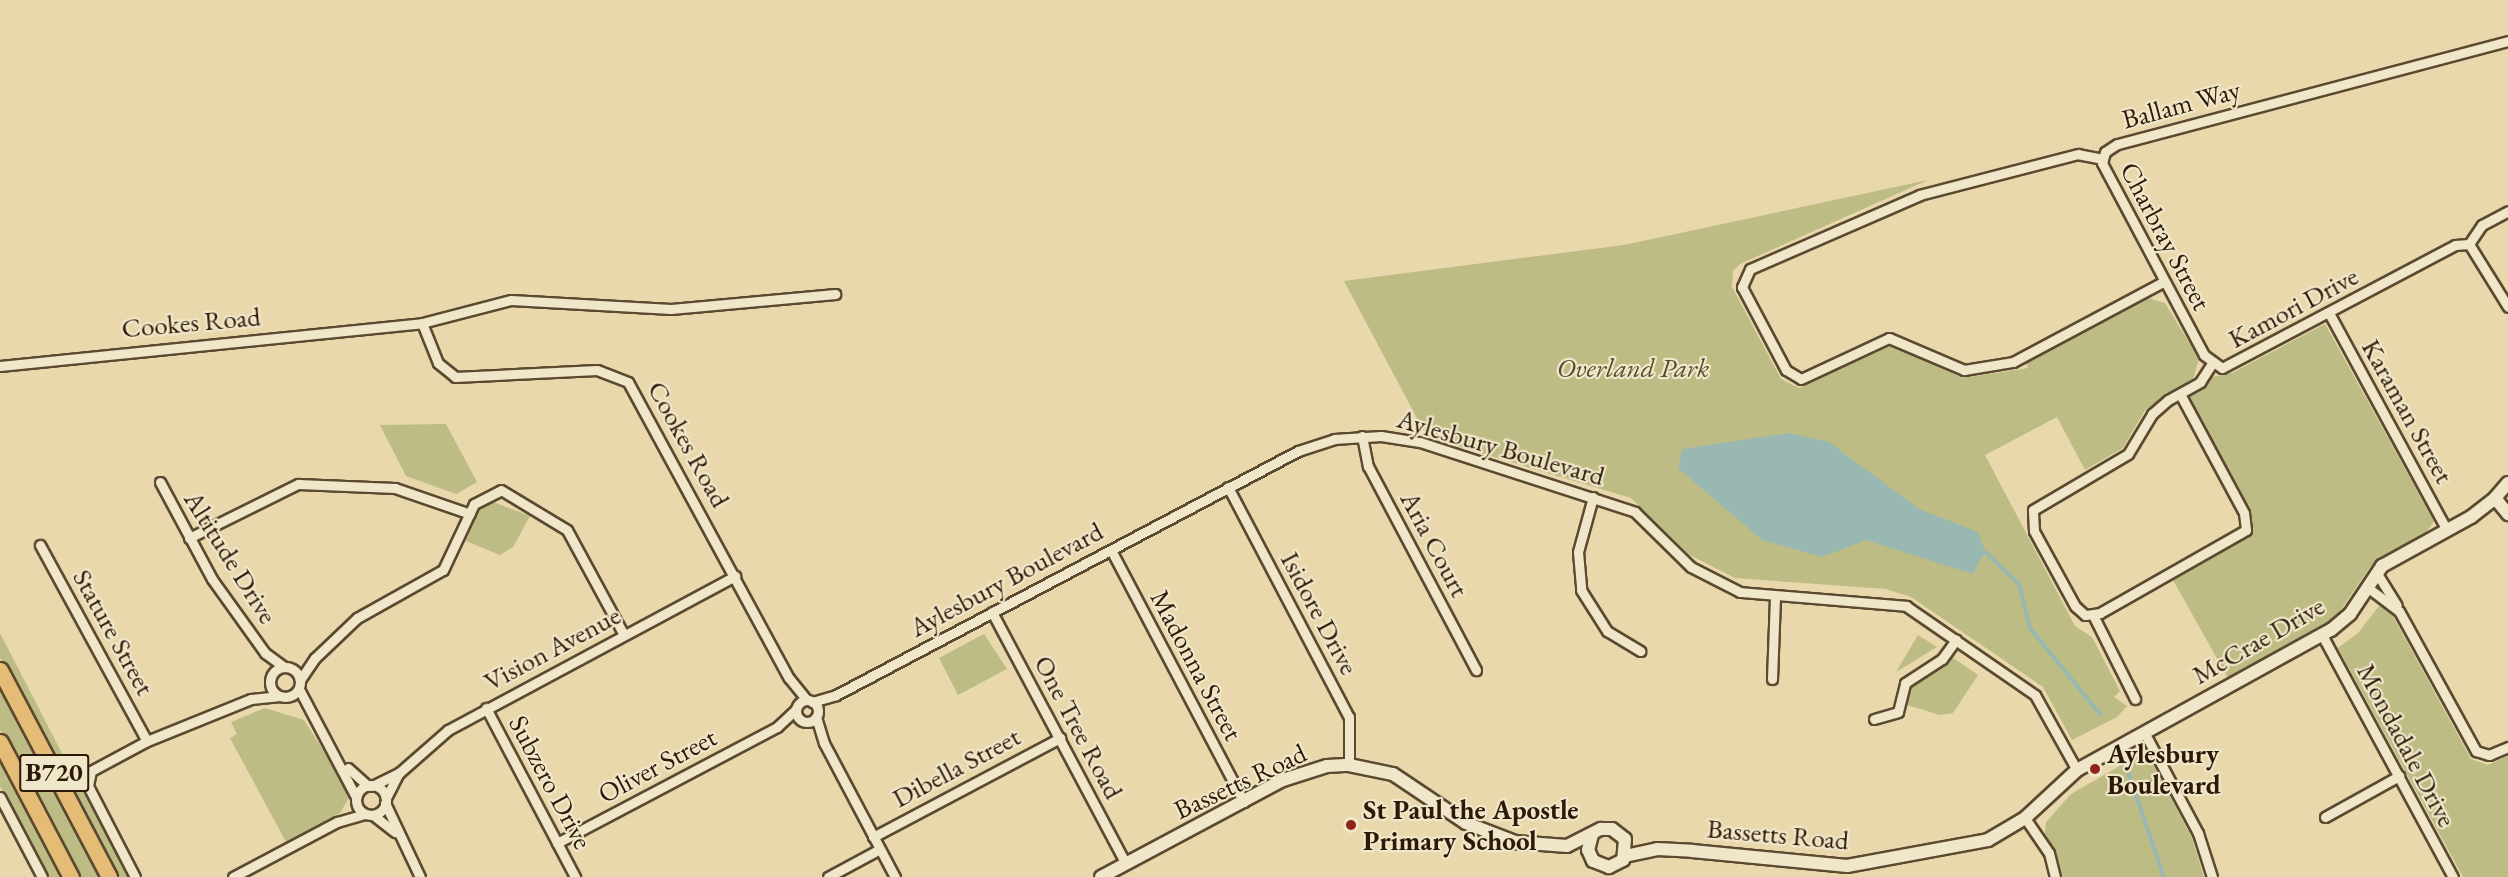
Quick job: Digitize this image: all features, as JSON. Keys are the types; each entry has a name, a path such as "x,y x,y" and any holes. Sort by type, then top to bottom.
{"main road":[{"name":"B720","path":"0,670 109,877"},
{"name":"B720","path":"0,742 71,877"}],"street":[{"name":"Ballam Way","path":"2163,282 2013,362 1964,370 1889,338 1801,379 1790,374 1781,361 1744,294 1744,276 1920,195 2078,154 2103,159 2117,144 2508,41"},
{"name":"Charbray Street","path":"2103,159 2105,175 2211,365"},
{"path":"2508,211 2482,225 2469,244 2508,307"},
{"name":"Kamori Drive","path":"2135,699 2093,615 2075,606 2030,515 2041,502 2128,454 2152,414 2200,382 2211,365 2234,365 2455,245 2469,244"},
{"name":"Cookes Road","path":"0,366 422,323 536,298 671,309 835,294"},
{"name":"Karaman Street","path":"2329,313 2447,530"},
{"name":"Cookes Road","path":"422,323 438,363 455,377 597,370 628,382 789,678 809,701 816,714"},
{"path":"2093,615 2246,530 2244,513 2180,394"},
{"name":"Aylesbury Boulevard","path":"796,708 809,701 836,695 1228,487 1317,444 1362,436 1420,442 1635,512 1705,576 1740,592 1893,602 1956,640 2035,695 2077,770"},
{"name":"Aria Court","path":"1362,436 1368,466 1476,670"},
{"name":"Altitude Drive","path":"160,482 189,538 265,653 271,680 283,696"},
{"name":"McCrae Drive","path":"2144,732 2322,635 2350,614 2376,572 2471,518 2495,498 2508,483"},
{"path":"189,538 298,484 395,488 470,514"},
{"name":"Isidore Drive","path":"1228,487 1349,717 1349,765"},
{"path":"135,877 87,781 95,768 147,741 251,699 283,696 299,685 315,658 365,613 438,573 454,554 470,514 484,495 507,491 561,524 624,635"},
{"path":"1593,497 1578,552 1581,590 1607,631 1640,651"},
{"path":"2495,498 2507,514"},
{"name":"McCrae Drive","path":"2471,518 2507,514"},
{"name":"Stature Street","path":"40,545 147,741"},
{"name":"Madonna Street","path":"1111,550 1244,802"},
{"path":"2376,572 2476,751 2489,755 2508,747"},
{"name":"Vision Avenue","path":"337,822 370,786 399,773 437,737 486,708 735,576"},
{"path":"2367,587 2399,611"},
{"path":"1772,679 1775,596"},
{"name":"One Tree Road","path":"992,612 1126,864"},
{"name":"Mondadale Drive","path":"2322,635 2453,877"},
{"path":"1874,719 1898,712 1905,683 1942,659 1956,640"},
{"name":"Altitude Drive","path":"265,653 287,668 299,685"},
{"path":"251,699 287,668 315,658"},
{"name":"Cookes Road","path":"789,678 796,708 803,721"},
{"path":"299,685 306,711 344,765 356,799 369,814 396,833"},
{"name":"Aylesbury Boulevard","path":"803,721 816,714 836,695"},
{"path":"283,696 306,711"},
{"name":"Subzero Drive","path":"486,708 575,877"},
{"name":"Oliver Street","path":"777,727 796,708"},
{"path":"816,714 824,743 895,877"},
{"path":"803,721 824,743"},
{"name":"Oliver Street","path":"557,843 777,727 803,721"},
{"path":"2144,732 2198,833 2212,877"},
{"name":"Bassetts Road","path":"1568,846 1612,829 1625,839 1657,849 1865,865 1970,846 2025,818 2077,770 2144,732"},
{"name":"Dibella Street","path":"873,837 1060,738"},
{"path":"344,765 386,801 396,833 420,877"},
{"name":"Bassetts Road","path":"1101,877 1297,774 1349,765 1407,780 1466,823 1497,838 1568,846 1595,866 1612,871 1625,856 1657,849"},
{"name":"Vision Avenue","path":"369,814 386,801 399,773"},
{"path":"2325,817 2399,776"},
{"path":"0,797 42,877"},
{"path":"233,877 337,822 369,814"},
{"path":"2025,818 2043,842 2055,877"},
{"path":"1592,835 1595,866"},
{"path":"1625,839 1625,856"},
{"path":"828,877 880,849"}],"green space":[{"name":"Overland Park","path":"1928,180 1740,264 1733,271 1732,287 1781,379 1799,388 1891,346 1963,378 2028,368 2026,362 2148,298 2165,303 2199,359 2193,379 2145,410 2123,448 2085,470 2057,417 1985,455 2075,626 2092,637 2120,691 2114,697 2127,706 2117,717 2072,740 2043,687 1911,597 1886,589 1735,578 1690,555 1631,498 1427,437 1344,281 1624,245"},
{"path":"2325,324 2434,521 2426,533 2370,567 2336,617 2229,680 2173,580 2242,541 2253,521 2187,398 2212,377 2232,373"},
{"path":"446,424 477,482 456,494 406,476 380,425"},
{"path":"488,500 530,516 513,547 500,555 466,541 479,507"},
{"path":"2379,606 2389,609 2471,759 2488,765 2508,756 2508,877 2463,877 2338,648 2358,633"},
{"path":"0,633 68,765 130,877 115,877 0,658"},
{"path":"984,634 1007,669 958,695 939,658"},
{"path":"1918,635 1937,647 1896,672"},
{"path":"1949,655 1978,675 1953,713 1940,715 1907,705 1910,686"},
{"path":"0,683 102,877 77,877 0,730"},
{"path":"265,708 304,720 351,794 340,813 286,842 230,738 237,734 231,722"},
{"path":"2148,755 2192,838 2204,877 2062,877 2045,833 2046,822 2071,794 2137,756"},
{"path":"0,756 64,877 48,877 0,786"}],"water":[{"path":"1789,433 1829,442 1919,509 1978,532 1985,552 1973,574 1866,540 1822,557 1762,540 1678,468 1682,449"}],"waterway":[{"path":"1985,552 2019,584 2030,628 2100,714"},
{"path":"2125,763 2164,877"}],"place":[{"name":"Aylesbury Boulevard","path":"2095,769"},
{"name":"St Paul the Apostle Primary School","path":"1351,825"}]}
